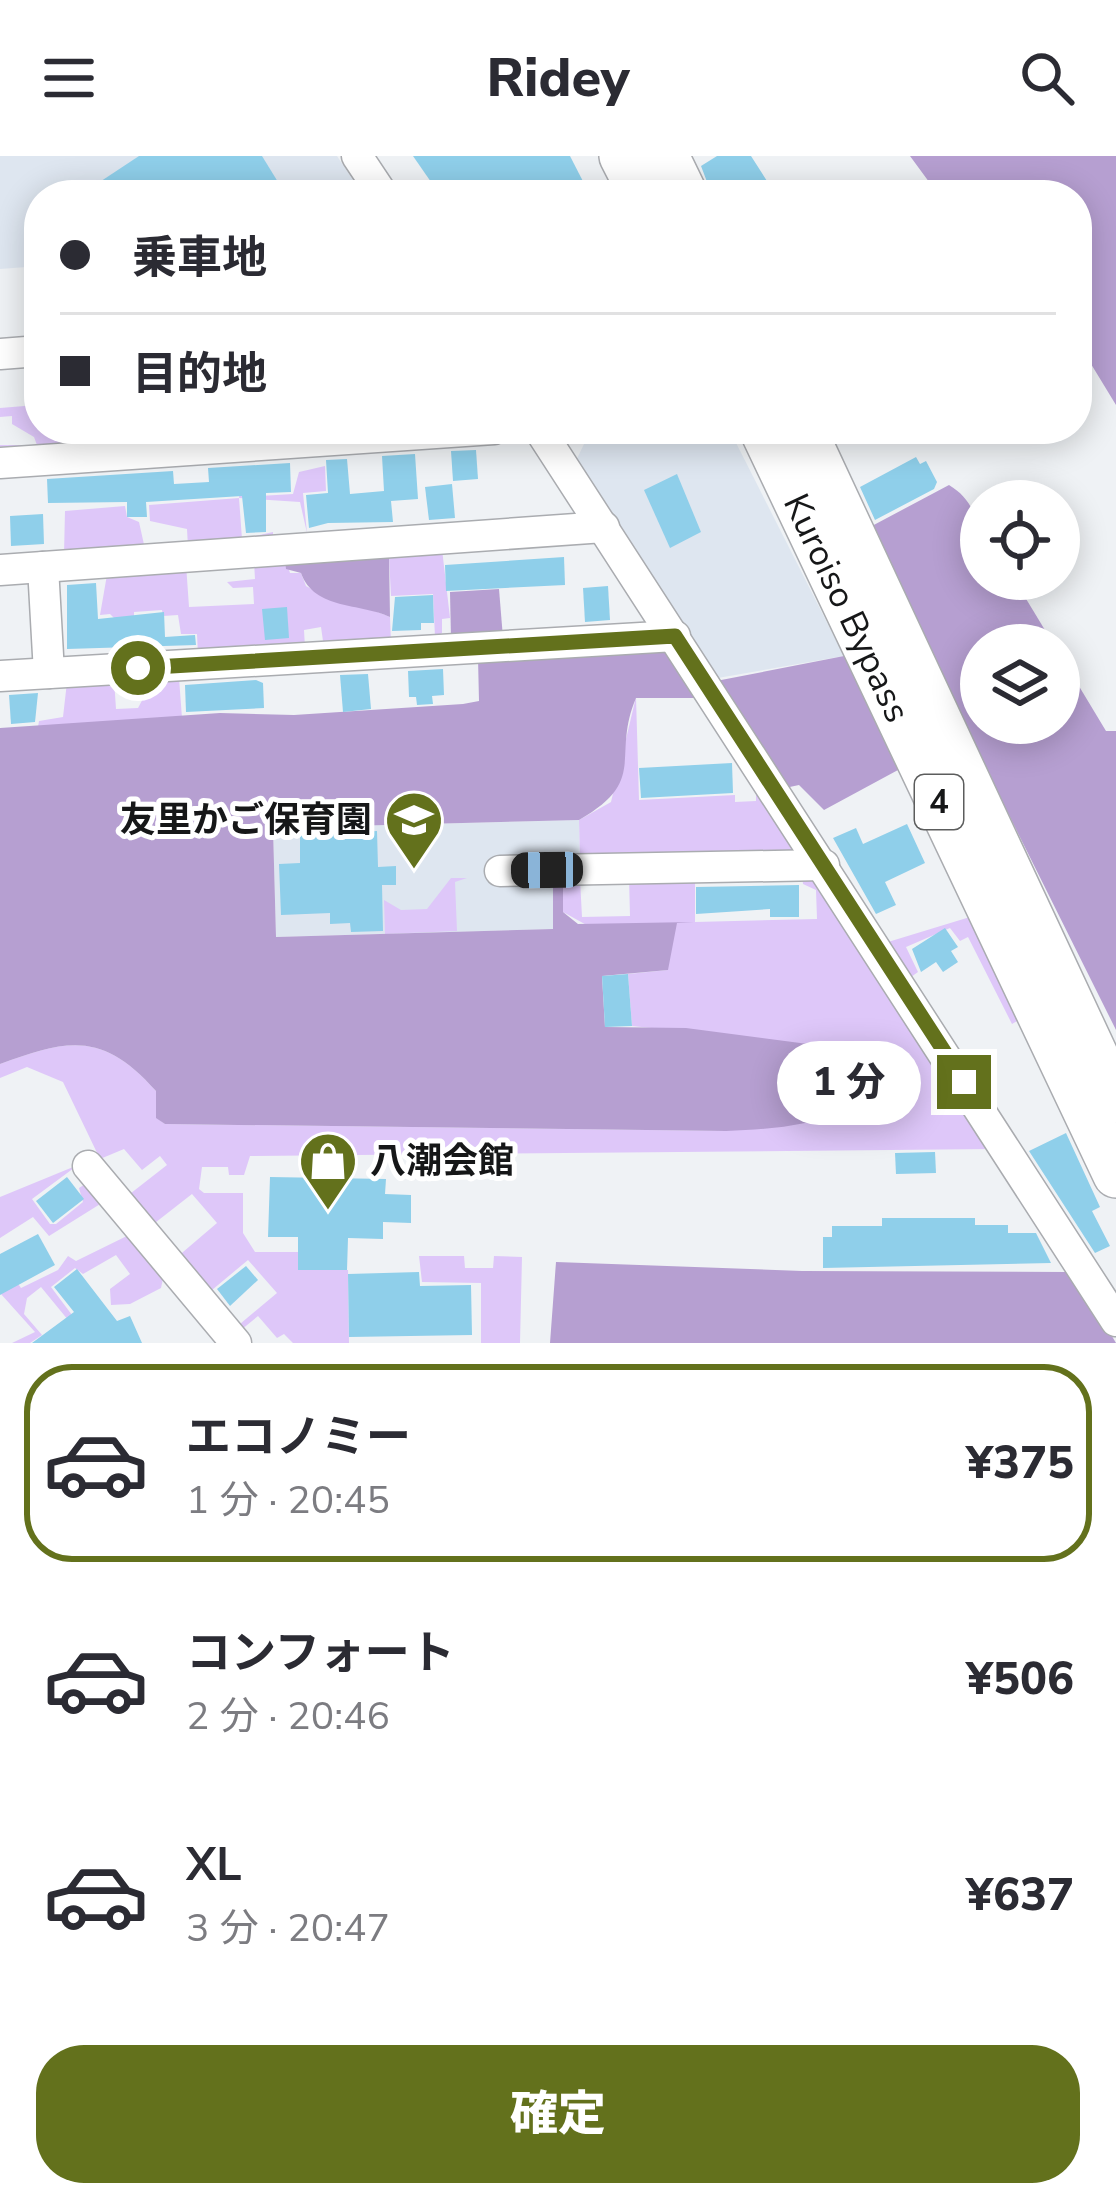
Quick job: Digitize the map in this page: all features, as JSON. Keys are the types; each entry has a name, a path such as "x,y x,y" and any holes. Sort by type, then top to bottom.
{"highway":[{"name":"Kuroiso Bypass","path":"769,444 1116,1175"},
{"name":"Kuroiso Bypass","path":"810,444 1116,1100"}],"street":[{"path":"0,463 276,444"},
{"path":"549,444 1116,1321"},
{"path":"0,570 604,527"},
{"path":"43,567 49,673"},
{"path":"0,676 675,636"},
{"path":"500,872 824,865"},
{"path":"88,1166 236,1343"}],"shaded area":[{"path":"0,156 337,156 353,180 24,180 24,267 0,269"},
{"path":"910,156 1116,156 1116,405 1092,366 1092,180 928,180"},
{"path":"24,406 24,431 12,424 12,416 0,417 0,408"},
{"path":"124,444 0,453 0,445"},
{"path":"584,444 737,444 844,656 712,679 572,469"},
{"path":"325,466 326,491 303,493 307,533 300,502 239,498 240,487 260,496 293,494 299,472"},
{"path":"949,485 960,494 960,600 1027,600 1041,624 960,624 960,717 870,536 870,527"},
{"path":"239,498 242,539 273,532 273,542 188,547 187,529 150,521 149,505"},
{"path":"125,506 127,517 139,522 145,549 64,554 65,511"},
{"path":"442,549 450,618 442,619 442,633 435,637 433,594 391,596 389,557"},
{"path":"389,556 390,617 316,594 301,573 286,569 285,560"},
{"path":"286,560 290,573 301,573 306,586 390,617 391,644 324,648 321,627 304,630 305,648 198,655 197,634 181,634 178,615 163,616 162,610 134,612 134,638 110,614 100,615 108,569 186,564 189,607 254,604 253,587 233,588 227,582 255,579 254,562"},
{"path":"499,589 503,638 451,639 450,592"},
{"path":"670,650 701,698 636,698 621,779 601,806 579,820 273,828 276,937 553,929 553,880 563,880 563,912 578,924 694,922 677,923 668,970 602,976 605,1027 686,1028 823,1046 874,1082 873,1095 802,1124 726,1131 165,1124 156,1118 156,1091 119,1058 102,1050 66,1046 0,1064 0,728 463,704 479,701 478,658"},
{"path":"844,656 898,770 824,810 799,785 785,788 716,681"},
{"path":"179,678 182,718 38,727 39,721 63,717 67,682 114,679 116,709 138,708 153,680"},
{"path":"1080,688 1106,731 1116,731 1116,1030 974,744 1080,744"},
{"path":"636,697 639,800 735,795 735,802 756,801 756,782 798,854 580,861 579,820 611,802"},
{"name":"友里かご保育園","path":"579,820 580,861 553,862 554,929 276,937 273,828"},
{"path":"802,874 818,877 993,1149 250,1156 244,1175 229,1175 228,1167 202,1167 199,1189 204,1193 243,1193 243,1233 255,1252 298,1252 299,1269 348,1270 349,1343 293,1343 284,1334 277,1338 258,1316 241,1330 234,1329 277,1293 248,1260 206,1295 176,1258 217,1223 192,1194 151,1226 126,1197 167,1165 160,1156 142,1170 124,1149 100,1159 63,1082 27,1067 0,1078 0,1064 46,1049 84,1046 119,1058 137,1072 156,1091 156,1117 165,1124 726,1131 823,1046 632,1026 628,974 668,970 563,912 563,880 580,879 582,917 630,916 629,878 695,878 695,922 817,919 816,890 803,884"},
{"path":"451,878 467,878 455,882 457,931 385,934 384,900 401,910 427,909"},
{"path":"970,917 1019,1020 1012,1024 968,937 960,941 950,928 906,947 918,972 911,977 888,942"},
{"path":"78,1165 32,1199 50,1224 83,1202 79,1188 90,1181 105,1201 49,1236 33,1217 0,1238 0,1197"},
{"path":"133,1233 164,1274 161,1288 130,1304 111,1305 110,1289 130,1274 116,1255 83,1274 75,1268 51,1287 93,1343 87,1343 41,1287 27,1298 24,1314 42,1335 30,1343 12,1343 35,1332 1,1294 0,1258 21,1288 58,1270 68,1256 76,1261"},
{"path":"419,1256 464,1256 465,1268 493,1268 494,1256 522,1257 520,1343 481,1343 481,1283 422,1282"},
{"path":"556,1262 802,1271 1067,1272 1075,1274 1116,1343 550,1343"}],"building":[{"path":"139,156 262,156 277,180 103,180"},
{"path":"413,156 570,156 582,180 430,180"},
{"path":"717,156 751,156 766,180 706,180 701,166"},
{"path":"476,450 478,479 453,481 451,451"},
{"path":"415,454 418,499 391,501 393,522 328,523 309,528 306,495 328,493 326,460 347,459 350,494 384,491 382,456"},
{"path":"916,457 920,464 926,461 937,482 934,489 875,520 860,487"},
{"path":"290,463 291,492 266,493 266,532 246,533 242,496 146,502 147,517 127,517 127,502 48,503 47,479 173,471 174,484 209,482 208,468"},
{"path":"677,474 701,532 670,548 644,490"},
{"path":"452,484 455,518 429,520 425,487"},
{"path":"43,514 44,544 11,546 10,516"},
{"path":"564,557 565,585 446,591 445,565"},
{"path":"96,583 98,619 164,612 165,637 195,635 196,645 67,649 67,585"},
{"path":"608,586 610,620 585,622 583,588"},
{"path":"433,595 434,623 421,623 421,630 392,631 395,597"},
{"path":"287,607 289,638 265,640 262,609"},
{"path":"443,669 444,695 432,696 433,704 417,705 416,697 409,697 408,671"},
{"path":"368,674 371,709 343,712 340,675"},
{"path":"263,683 264,708 186,712 185,685"},
{"path":"38,693 35,722 11,724 9,695"},
{"path":"732,763 733,793 641,798 639,768"},
{"path":"907,824 925,863 885,882 896,905 876,914 833,838 856,828 863,844"},
{"path":"377,831 378,867 396,866 396,885 382,885 383,931 351,932 350,923 330,924 330,913 281,915 279,864 300,863 300,834"},
{"path":"799,885 799,917 770,917 770,909 696,914 696,887"},
{"path":"945,928 958,947 951,951 958,962 943,972 936,962 921,972 912,949"},
{"path":"628,974 632,1026 605,1027 602,976"},
{"path":"1066,1133 1100,1207 1092,1211 1110,1246 1095,1253 1029,1151"},
{"path":"935,1152 936,1173 896,1174 895,1153"},
{"path":"67,1177 84,1199 53,1223 36,1201"},
{"path":"270,1177 386,1179 385,1194 411,1195 411,1223 383,1222 383,1239 348,1238 347,1270 298,1270 298,1237 268,1237"},
{"path":"882,1218 975,1218 975,1225 1008,1225 1008,1233 1036,1233 1051,1263 823,1268 823,1237 832,1237 832,1226 882,1226"},
{"path":"38,1234 55,1265 0,1295 0,1254"},
{"path":"246,1266 258,1280 230,1306 217,1289"},
{"path":"77,1269 117,1321 130,1316 142,1343 32,1343 74,1312 54,1287"},
{"path":"419,1272 420,1286 471,1285 472,1335 349,1337 348,1274"}],"place":[{"name":"友里かご保育園","path":"414,871"},
{"name":"八潮会館","path":"328,1212"}],"route":[{"path":"138,668 675,636 964,1082"}]}
